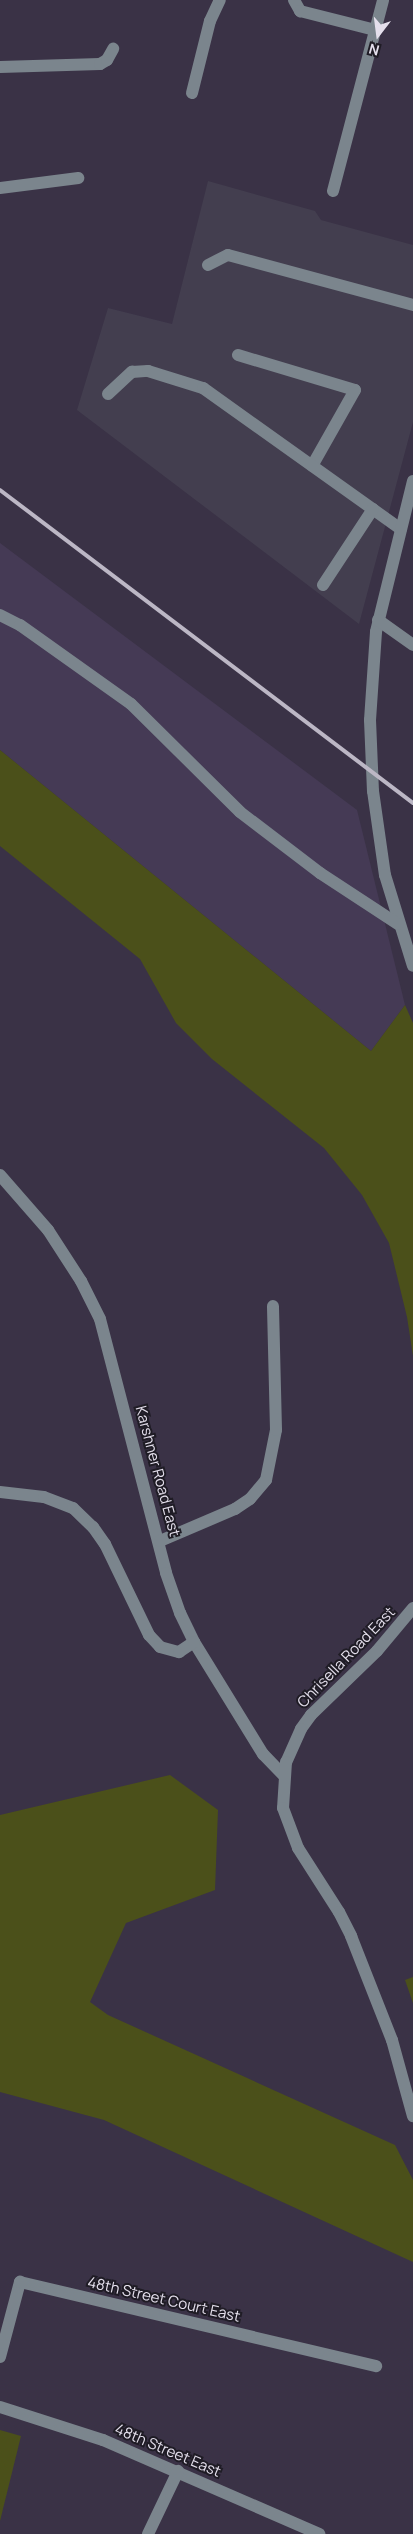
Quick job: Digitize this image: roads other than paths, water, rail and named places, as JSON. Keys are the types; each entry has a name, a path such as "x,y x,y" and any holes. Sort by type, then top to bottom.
{"street":[{"path":"192,93 210,21 220,0"},
{"path":"294,0 300,11 308,14 375,30"},
{"path":"334,191 383,0"},
{"path":"0,67 100,64 108,60 113,49"},
{"path":"0,188 78,178"},
{"path":"208,265 228,255 413,305"},
{"path":"238,355 355,390 312,466"},
{"path":"108,394 132,372 148,371 203,388 401,529"},
{"path":"413,480 378,620 370,720 373,791 385,875 398,924 413,966"},
{"path":"323,585 373,509"},
{"path":"0,615 20,625 131,704 240,812 320,873 398,924"},
{"path":"378,620 413,645"},
{"name":"Karshner Road East","path":"0,1175 48,1230 81,1281 100,1319 160,1541 166,1573 194,1642 264,1754 284,1776"},
{"path":"160,1541 235,1509 250,1499 266,1480 276,1430 273,1306"},
{"path":"0,1492 44,1497 73,1508 94,1527 106,1544 149,1634 160,1647 179,1652 194,1642"},
{"name":"Chrisella Road East","path":"413,1608 376,1651 311,1715 292,1746 284,1776 283,1808 289,1831 351,1936 387,2026 413,2116"},
{"name":"48th Street Court East","path":"0,2357 20,2282 376,2366"},
{"name":"48th Street East","path":"0,2407 103,2440 178,2471 305,2531 319,2534"},
{"path":"148,2534 178,2471"}],"railway":[{"path":"0,490 413,803"}]}
